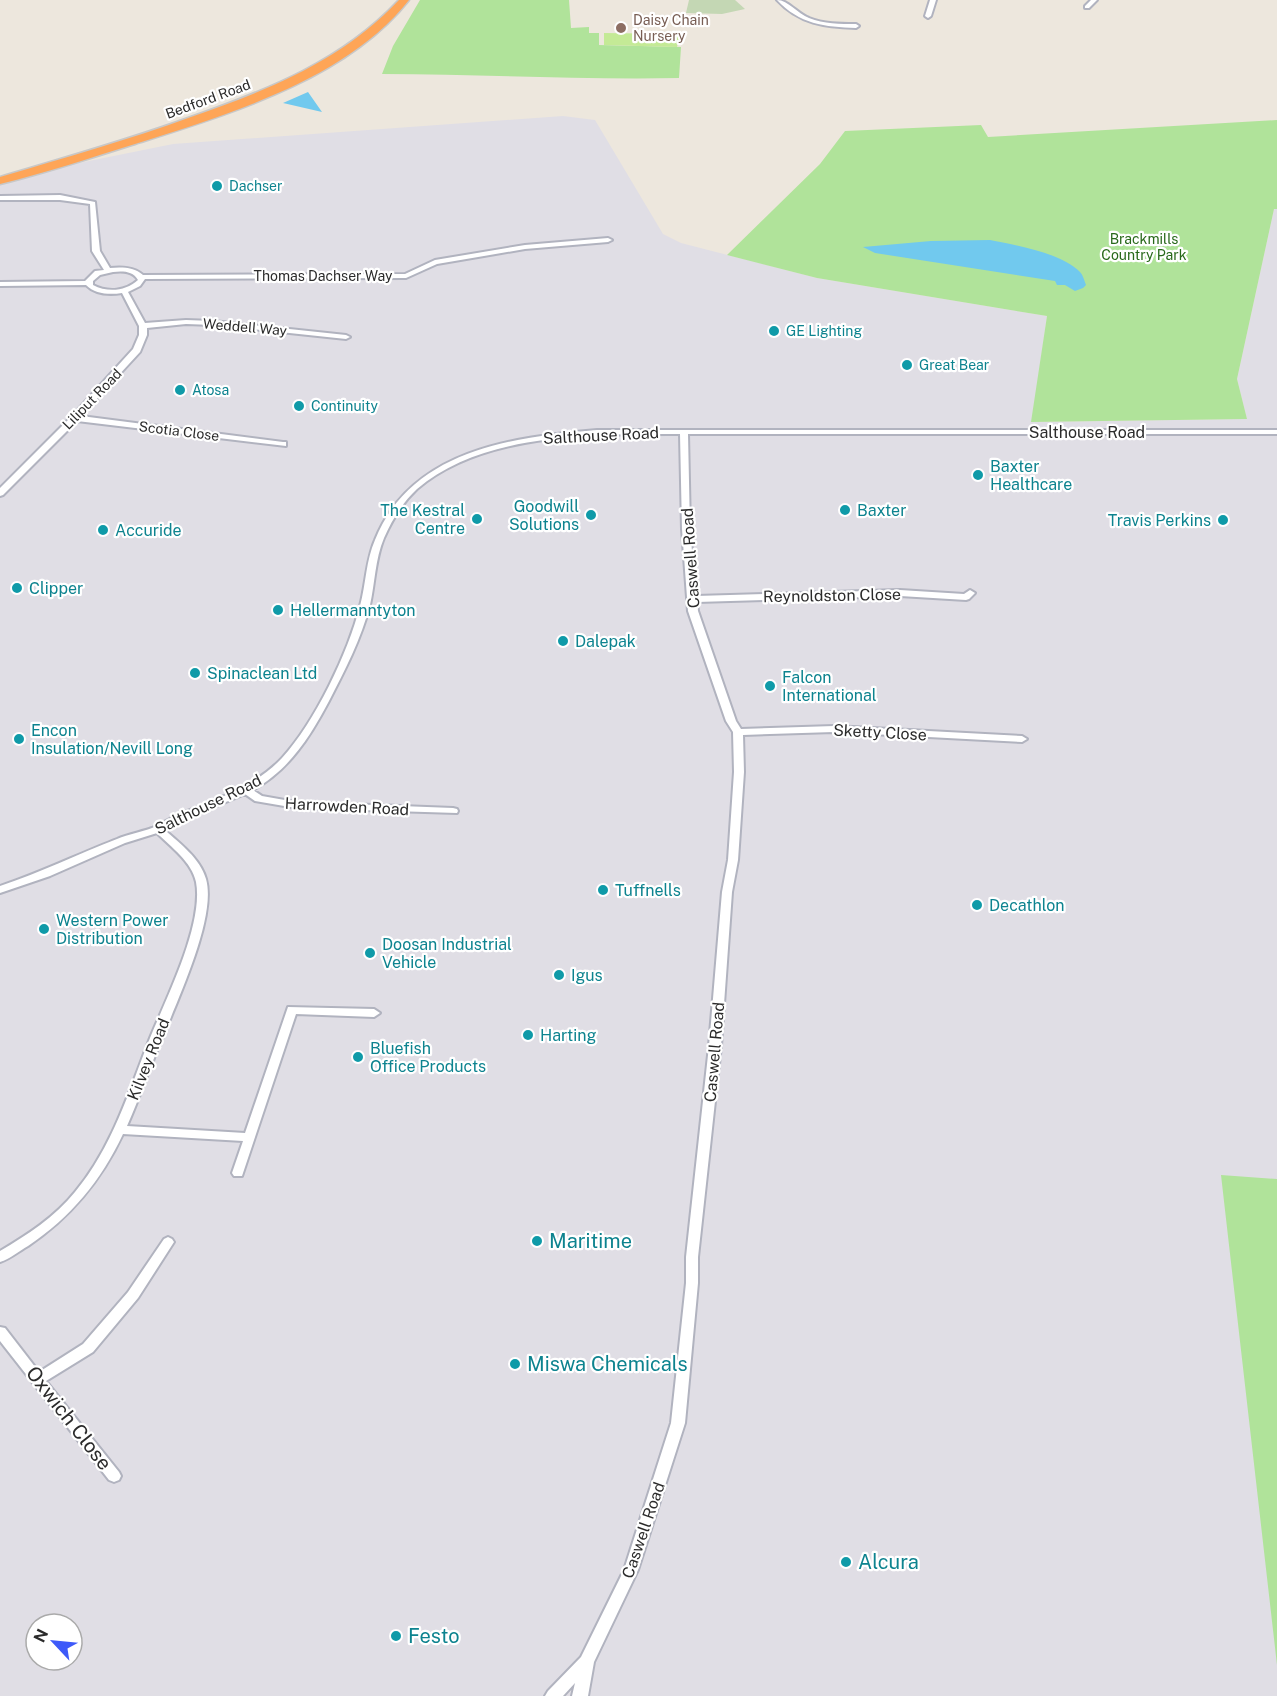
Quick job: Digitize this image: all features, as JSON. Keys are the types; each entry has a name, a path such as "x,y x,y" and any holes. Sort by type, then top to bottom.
{"highway":[{"name":"Bedford Road","path":"0,181 194,121 281,86 361,42 404,0"}],"street":[{"path":"780,0 796,15 808,20 856,26"},
{"path":"928,16 933,0"},
{"path":"1091,3 1102,5"},
{"path":"0,198 56,199 93,203 96,252 108,271 92,276 88,283"},
{"name":"Thomas Dachser Way","path":"108,271 129,270 142,277 406,276 435,262 525,247 608,240"},
{"path":"0,284 88,283 100,291 124,291 140,283 142,277"},
{"path":"124,291 143,326"},
{"name":"Weddell Way","path":"143,326 186,322 213,323 346,337"},
{"name":"Liliput Road","path":"0,493 75,418 136,350 143,335 143,326"},
{"name":"Scotia Close","path":"75,418 283,444"},
{"name":"Salthouse Road","path":"0,890 136,835 160,830 172,821 245,789 266,777 295,749 342,669 363,612 379,539 403,497 415,487 462,459 487,450 531,439 597,432 1277,432"},
{"name":"Caswell Road","path":"580,1696 586,1662 631,1570 678,1423 692,1283 692,1257 715,1046 727,892 733,860 740,772 738,732 731,721 709,664 693,611 686,528 684,433"},
{"name":"Reynoldston Close","path":"691,599 900,593 966,597 970,593"},
{"name":"Sketty Close","path":"738,732 834,729 1022,739"},
{"name":"Harrowden Road","path":"245,789 259,799 296,805 453,811"},
{"name":"Kilvey Road","path":"0,1257 34,1236 78,1197 104,1161 119,1130 175,992 197,929 202,887 197,868 160,830"},
{"path":"238,1173 292,1010 374,1013"},
{"path":"119,1130 250,1137"},
{"path":"39,1379 88,1348 133,1295 168,1242"},
{"name":"Oxwich Close","path":"0,1332 114,1476"},
{"name":"Caswell Road","path":"553,1696 586,1662"}],"shaded area":[{"path":"563,116 595,120 663,234 681,243 817,278 1047,316 1032,422 1247,419 1237,379 1274,209 1277,209 1277,1696 0,1696 0,179 173,144"}],"green space":[{"path":"420,0 569,0 571,28 589,27 589,33 599,33 599,45 681,47 679,78 382,74 393,46"},
{"path":"689,0 735,0 745,9 722,14 686,13"},
{"path":"604,33 680,34 677,47 604,45"},
{"name":"Brackmills Country Park","path":"1277,120 1277,209 1274,209 1237,379 1247,419 1031,422 1047,316 817,278 727,255 820,164 845,131 981,125 988,137"},
{"path":"1221,1175 1277,1179 1277,1665"}],"water":[{"path":"308,92 322,112 283,103"},
{"path":"990,240 1038,251 1062,260 1080,272 1086,285 1075,291 1065,285 1057,285 1055,281 875,253 863,247 931,241"}],"place":[{"name":"Daisy Chain Nursery","path":"621,28"},
{"name":"Dachser","path":"217,186"},
{"name":"GE Lighting","path":"774,331"},
{"name":"Great Bear","path":"907,365"},
{"name":"Atosa","path":"180,390"},
{"name":"Continuity","path":"299,406"},
{"name":"Baxter Healthcare","path":"978,475"},
{"name":"Baxter","path":"845,510"},
{"name":"Goodwill Solutions","path":"591,515"},
{"name":"The Kestral Centre","path":"477,519"},
{"name":"Travis Perkins","path":"1223,520"},
{"name":"Accuride","path":"103,530"},
{"name":"Clipper","path":"17,588"},
{"name":"Hellermanntyton","path":"278,610"},
{"name":"Dalepak","path":"563,641"},
{"name":"Spinaclean Ltd","path":"195,673"},
{"name":"Falcon International","path":"770,686"},
{"name":"Encon Insulation/Nevill Long","path":"19,739"},
{"name":"Tuffnells","path":"603,890"},
{"name":"Decathlon","path":"977,905"},
{"name":"Western Power Distribution","path":"44,929"},
{"name":"Doosan Industrial Vehicle","path":"370,953"},
{"name":"Igus","path":"559,975"},
{"name":"Harting","path":"528,1035"},
{"name":"Bluefish Office Products","path":"358,1057"},
{"name":"Maritime","path":"537,1241"},
{"name":"Miswa Chemicals","path":"515,1364"},
{"name":"Alcura","path":"846,1562"},
{"name":"Festo","path":"396,1636"}]}
